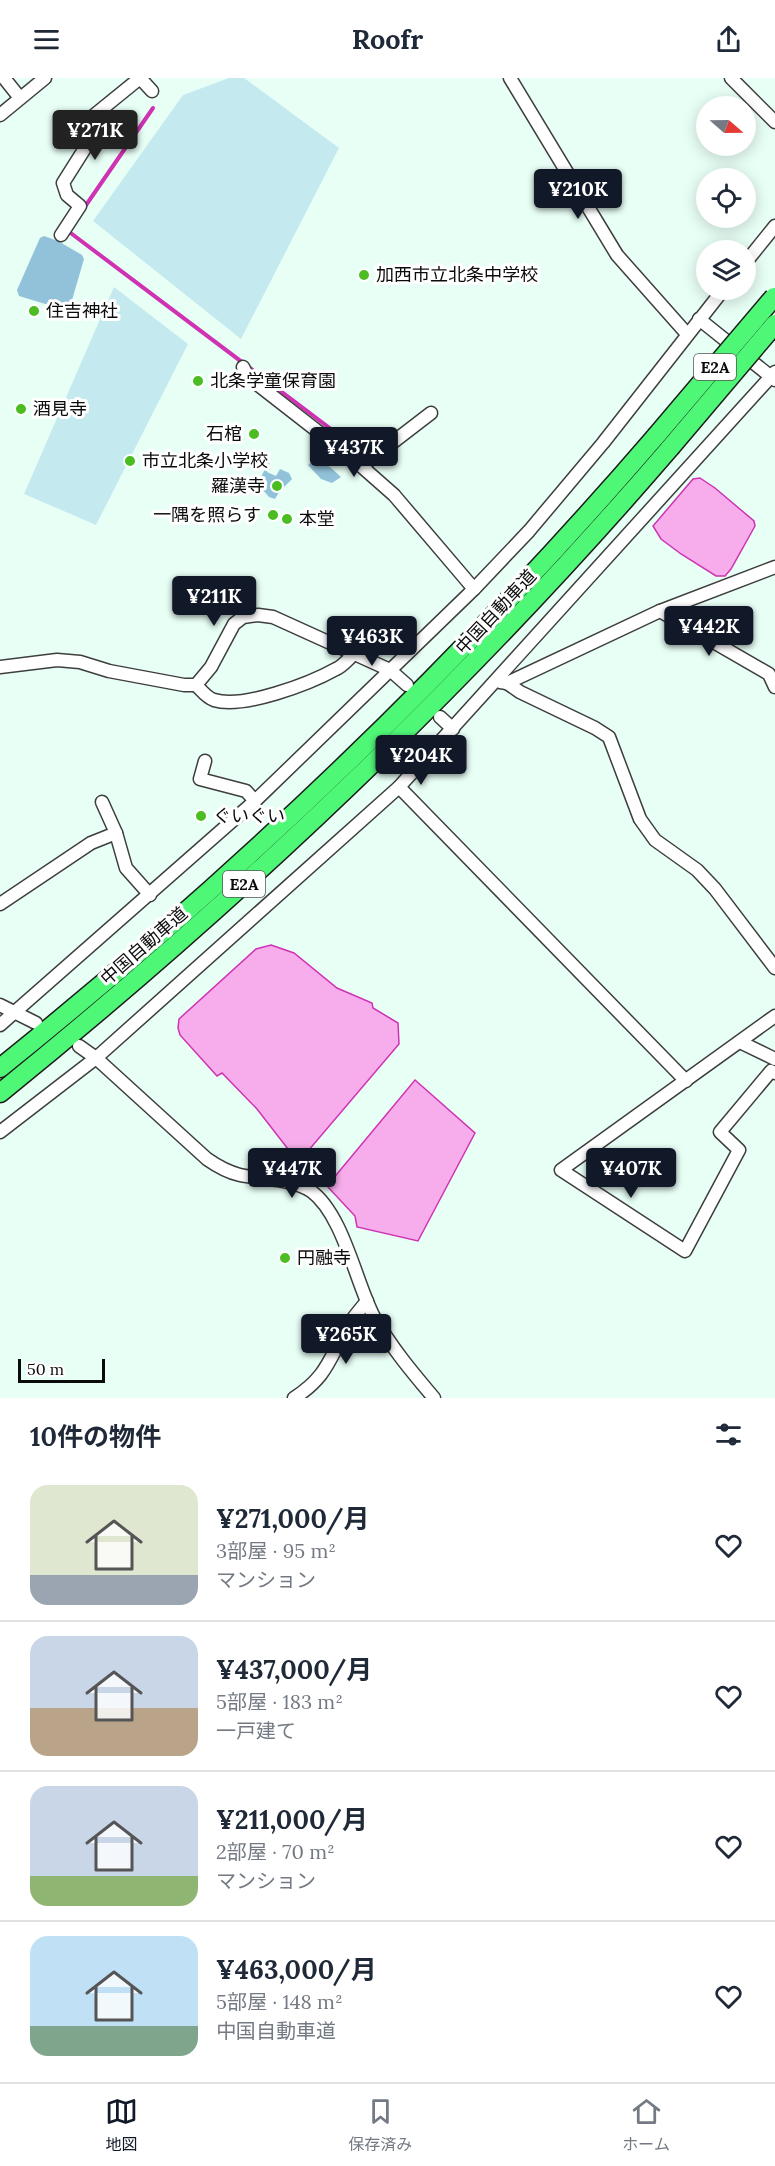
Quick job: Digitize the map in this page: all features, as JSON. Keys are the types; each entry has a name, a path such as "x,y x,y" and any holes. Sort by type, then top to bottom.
{"highway":[{"name":"中国自動車道","path":"0,1093 201,924 339,797 475,662 499,636 587,514 774,296"},
{"name":"中国自動車道","path":"0,1068 185,912 321,787 486,622 601,526 775,324"}],"street":[{"path":"4,78 20,98"},
{"path":"0,115 45,78"},
{"path":"61,234 80,206 67,195 63,183 87,145 76,130 140,78 152,91"},
{"path":"510,78 617,255 687,334"},
{"path":"731,78 775,122"},
{"path":"756,250 775,226"},
{"path":"0,1025 255,801 474,589 529,531 596,452 715,300"},
{"path":"0,1132 96,1058 399,787 453,729 502,682 774,376 699,319"},
{"path":"243,368 248,377 258,386 362,466 394,495 474,589"},
{"path":"362,466 431,413"},
{"path":"502,682 660,611 775,567"},
{"path":"660,611 769,674 775,687"},
{"path":"196,685 211,667 234,624 243,617 258,615 273,617 390,670 407,686"},
{"path":"0,667 38,661 80,662 109,671 196,685 207,696 215,700 245,701 277,693 338,669 354,654"},
{"path":"502,682 609,737 640,819 655,840 697,870 715,889 775,968"},
{"path":"440,717 453,729"},
{"path":"205,760 200,779 246,791 255,801"},
{"path":"399,787 686,1081"},
{"path":"102,802 116,833 126,868 150,895"},
{"path":"0,904 91,843 116,833"},
{"path":"0,1005 36,1023"},
{"path":"775,1016 561,1170 685,1251 739,1149 720,1132 771,1071 775,1073"},
{"path":"740,1042 775,1059"},
{"path":"79,1046 96,1058 207,1159 220,1168 238,1175 292,1183 310,1191 324,1203 350,1254 367,1301 395,1352 434,1398"},
{"path":"294,1398 307,1389 329,1365 348,1326 367,1301"}],"shaded area":[{"path":"229,78 244,78 339,148 241,339 93,221 183,95"},
{"path":"44,236 58,241 82,255 84,259 70,307 65,310 19,296 17,290 40,238"},
{"path":"114,287 188,344 96,525 24,494"},
{"path":"314,459 330,467 341,477 332,483 321,479 308,465"},
{"path":"263,460 270,464 267,472 276,476 280,469 289,473 292,479 275,499 269,497 263,490 264,483 261,477 265,469 261,463"},
{"path":"700,478 754,521 755,526 725,576 716,576 681,554 661,539 653,526 693,479"},
{"path":"271,945 294,953 337,988 372,1003 373,1008 398,1023 399,1044 308,1151 288,1149 257,1109 222,1073 217,1076 180,1035 178,1028 179,1019 256,949"},
{"path":"415,1080 475,1133 418,1241 357,1227 355,1216 327,1186"}],"waterway":[{"path":"84,208 153,108"},
{"path":"68,231 368,457"}],"place":[{"name":"加西市立北条中学校","path":"364,275"},
{"name":"住吉神社","path":"34,311"},
{"name":"北条学童保育園","path":"198,381"},
{"name":"酒見寺","path":"21,409"},
{"name":"石棺","path":"254,434"},
{"name":"市立北条小学校","path":"130,461"},
{"name":"羅漢寺","path":"277,486"},
{"name":"一隅を照らす","path":"273,515"},
{"name":"本堂","path":"287,519"},
{"name":"ぐいぐい","path":"201,816"},
{"name":"円融寺","path":"285,1258"}]}
